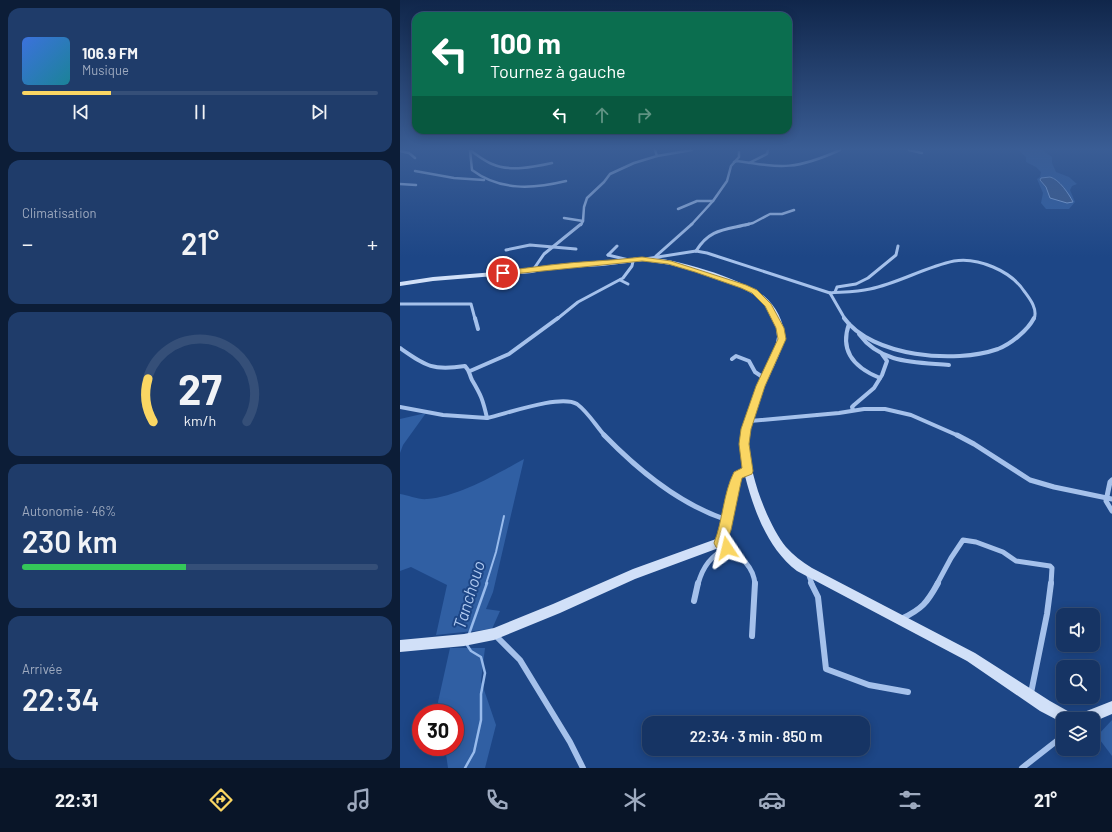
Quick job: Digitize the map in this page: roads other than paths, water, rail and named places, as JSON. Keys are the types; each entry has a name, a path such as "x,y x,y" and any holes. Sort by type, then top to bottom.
{"main road":[{"path":"400,284 448,276 638,260 668,262 697,270 744,286 763,298 774,314 780,328 782,339 757,395 746,429 744,444 748,471 767,524 774,538 791,559 808,572 971,657 1056,713"},
{"path":"400,646 468,639 494,634 556,609 633,574 724,546 727,520 738,475 748,471"},
{"path":"1100,712 1112,707"}],"street":[{"path":"519,186 546,186"},
{"path":"533,270 544,254 552,246 575,231 583,221 584,207 587,198 600,186"},
{"path":"656,256 688,228 713,201 724,186"},
{"path":"678,209 697,202 713,201"},
{"path":"696,251 706,238 712,234 736,225 754,222 773,213 781,214 786,211 794,210"},
{"path":"564,218 583,221"},
{"path":"506,250 530,246 552,246 576,250"},
{"path":"618,246 608,255 638,260 696,251 717,255 830,293 870,289 955,261 970,261 996,268 1013,277 1025,291 1036,311 1034,319 1014,340 995,350 976,353 946,355 913,353 878,344 859,334"},
{"path":"835,292 837,287 856,284 868,278 896,255 898,246"},
{"path":"470,372 508,354 535,336 578,302 627,274 638,260"},
{"path":"617,281 621,279 628,284"},
{"path":"830,293 849,324 859,334 865,343 880,353 887,361 880,378 869,393 856,402 852,407 853,410"},
{"path":"400,304 471,304 478,329"},
{"path":"849,324 845,331 845,337 846,350 850,357 861,369 880,378"},
{"path":"400,348 425,365 446,369 464,366 470,372 471,377 483,398 487,418"},
{"path":"880,353 911,362 949,365"},
{"path":"732,359 736,356 749,361 755,372 764,378"},
{"path":"400,407 457,418 487,418 537,405 559,402 574,403 580,407 605,436 662,486 693,506 727,520"},
{"path":"750,420 839,413 853,410 885,409 911,415 941,427 974,444 1030,480 1109,499"},
{"path":"1112,480 1110,482 1109,499 1106,501 1112,511"},
{"path":"900,619 915,613 930,597 948,560 963,540 976,542 996,549 1016,561 1050,566 1052,568 1050,600 1037,663 1032,679 1031,696"},
{"path":"694,601 701,574 709,558 724,546 745,561 752,571 754,584 752,636"},
{"path":"808,572 818,597 826,669 869,684 908,692"},
{"path":"494,634 520,660 570,742 583,768"},
{"path":"1022,768 1056,741"}],"waterway":[{"name":"Tanchouo","path":"486,584 496,552 504,516"},
{"name":"Tanchouo","path":"469,634 487,583"},
{"name":"Tanchouo","path":"465,768 474,752 481,720 481,694 485,673 481,657 471,651 467,645"}]}
